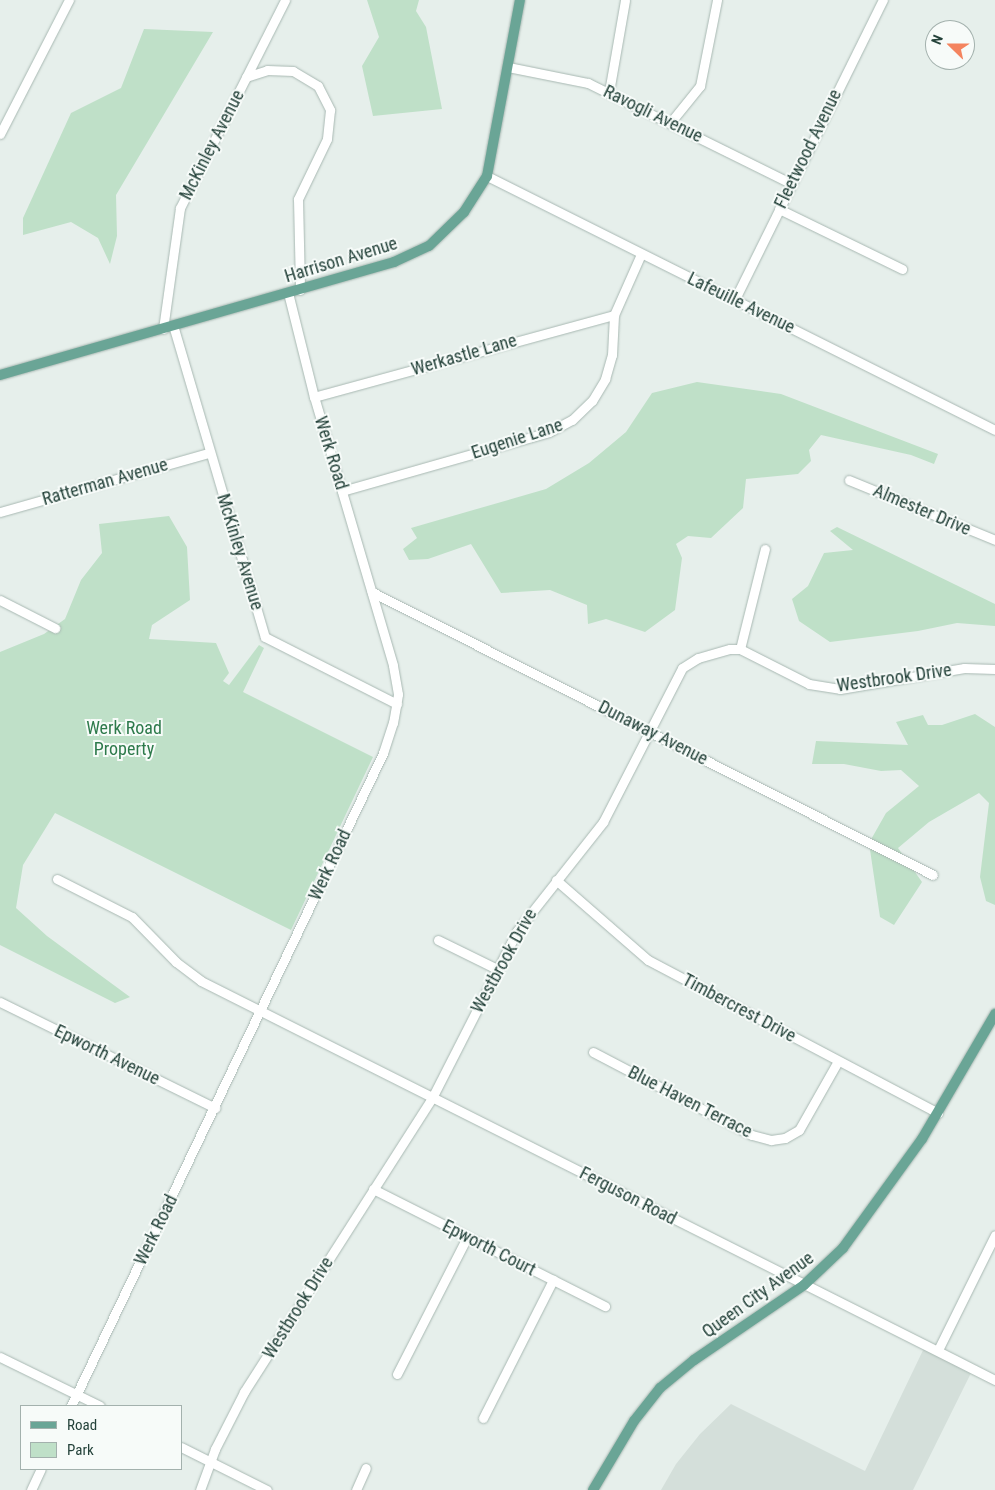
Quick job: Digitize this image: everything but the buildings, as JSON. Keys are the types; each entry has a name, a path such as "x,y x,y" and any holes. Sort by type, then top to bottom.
{"main road":[{"name":"Harrison Avenue","path":"0,376 403,259 429,246 464,212 487,176 520,0"},
{"name":"Queen City Avenue","path":"593,1490 634,1421 660,1388 694,1360 804,1286 823,1270 858,1229 938,1113 995,1014"}],"street":[{"path":"0,134 69,0"},
{"name":"McKinley Avenue","path":"285,0 180,208 168,327 209,453 265,637 397,704"},
{"path":"609,92 625,0"},
{"path":"670,123 700,86 717,0"},
{"name":"Fleetwood Avenue","path":"735,299 779,209 790,182 883,0"},
{"name":"Ravogli Avenue","path":"508,67 574,79 609,92 790,182"},
{"path":"246,77 277,69 293,71 318,86 330,110 327,139 298,199 300,290"},
{"name":"Lafeuille Avenue","path":"487,176 995,430"},
{"path":"779,209 902,269"},
{"name":"Eugenie Lane","path":"342,491 549,432 572,420 592,401 605,379 612,355 614,315 641,254"},
{"name":"Werk Road","path":"72,1405 383,753 397,704 392,665 314,398 288,293"},
{"name":"Werkastle Lane","path":"314,398 614,315"},
{"name":"Ratterman Avenue","path":"0,512 209,453"},
{"name":"Almester Drive","path":"849,480 995,540"},
{"path":"740,649 765,549"},
{"name":"Dunaway Avenue","path":"372,592 934,875"},
{"path":"0,600 55,628"},
{"name":"Westbrook Drive","path":"200,1490 213,1463 215,1450 244,1392 432,1098 497,969 530,911 603,822 682,668 698,658 730,648 740,649 799,680 829,688 863,686 964,668 995,669"},
{"name":"Ferguson Road","path":"57,879 132,917 188,972 260,1012 995,1380"},
{"name":"Timbercrest Drive","path":"556,880 648,960 938,1113"},
{"path":"438,940 497,969"},
{"name":"Epworth Avenue","path":"0,1002 214,1108"},
{"name":"Blue Haven Terrace","path":"592,1052 752,1135 771,1140 792,1135 804,1123 838,1061"},
{"name":"Epworth Court","path":"373,1189 606,1306"},
{"path":"938,1350 995,1235"},
{"path":"398,1374 467,1236"},
{"path":"483,1418 553,1280"},
{"path":"0,1357 98,1405"},
{"path":"182,1448 267,1490"},
{"path":"356,1490 366,1468"},
{"path":"31,1490 41,1470"}],"shaded area":[{"path":"926,1344 973,1369 913,1490 661,1490 676,1464 700,1434 731,1404 865,1471"}],"green space":[{"path":"367,0 419,0 416,11 426,27 442,109 373,116 362,66 379,37"},
{"path":"144,29 213,32 116,195 117,236 110,264 98,238 71,222 23,235 23,218 71,113 121,88"},
{"path":"697,382 781,394 938,454 934,464 911,455 821,435 809,450 811,461 798,474 746,479 743,508 711,538 688,536 676,544 682,558 675,610 645,632 606,619 588,624 587,605 550,590 501,593 471,544 428,559 409,560 403,549 417,538 411,528 546,489 589,463 626,432 652,393"},
{"name":"Werk Road Property","path":"169,516 187,547 190,600 152,625 149,639 216,643 229,673 223,681 229,685 259,645 264,648 243,692 373,757 291,930 55,813 23,865 16,908 47,936 130,997 115,1003 0,945 0,652 44,634 65,619 81,580 102,553 99,524"},
{"path":"837,527 995,604 995,626 957,623 918,631 830,642 799,621 792,599 808,586 824,553 853,550 830,531"},
{"path":"975,714 995,727 995,905 986,901 980,877 989,803 979,793 929,822 898,848 922,882 894,925 880,917 869,843 886,813 919,786 901,770 881,771 844,764 812,764 816,741 908,745 896,722 923,715 928,725 942,725"}]}
